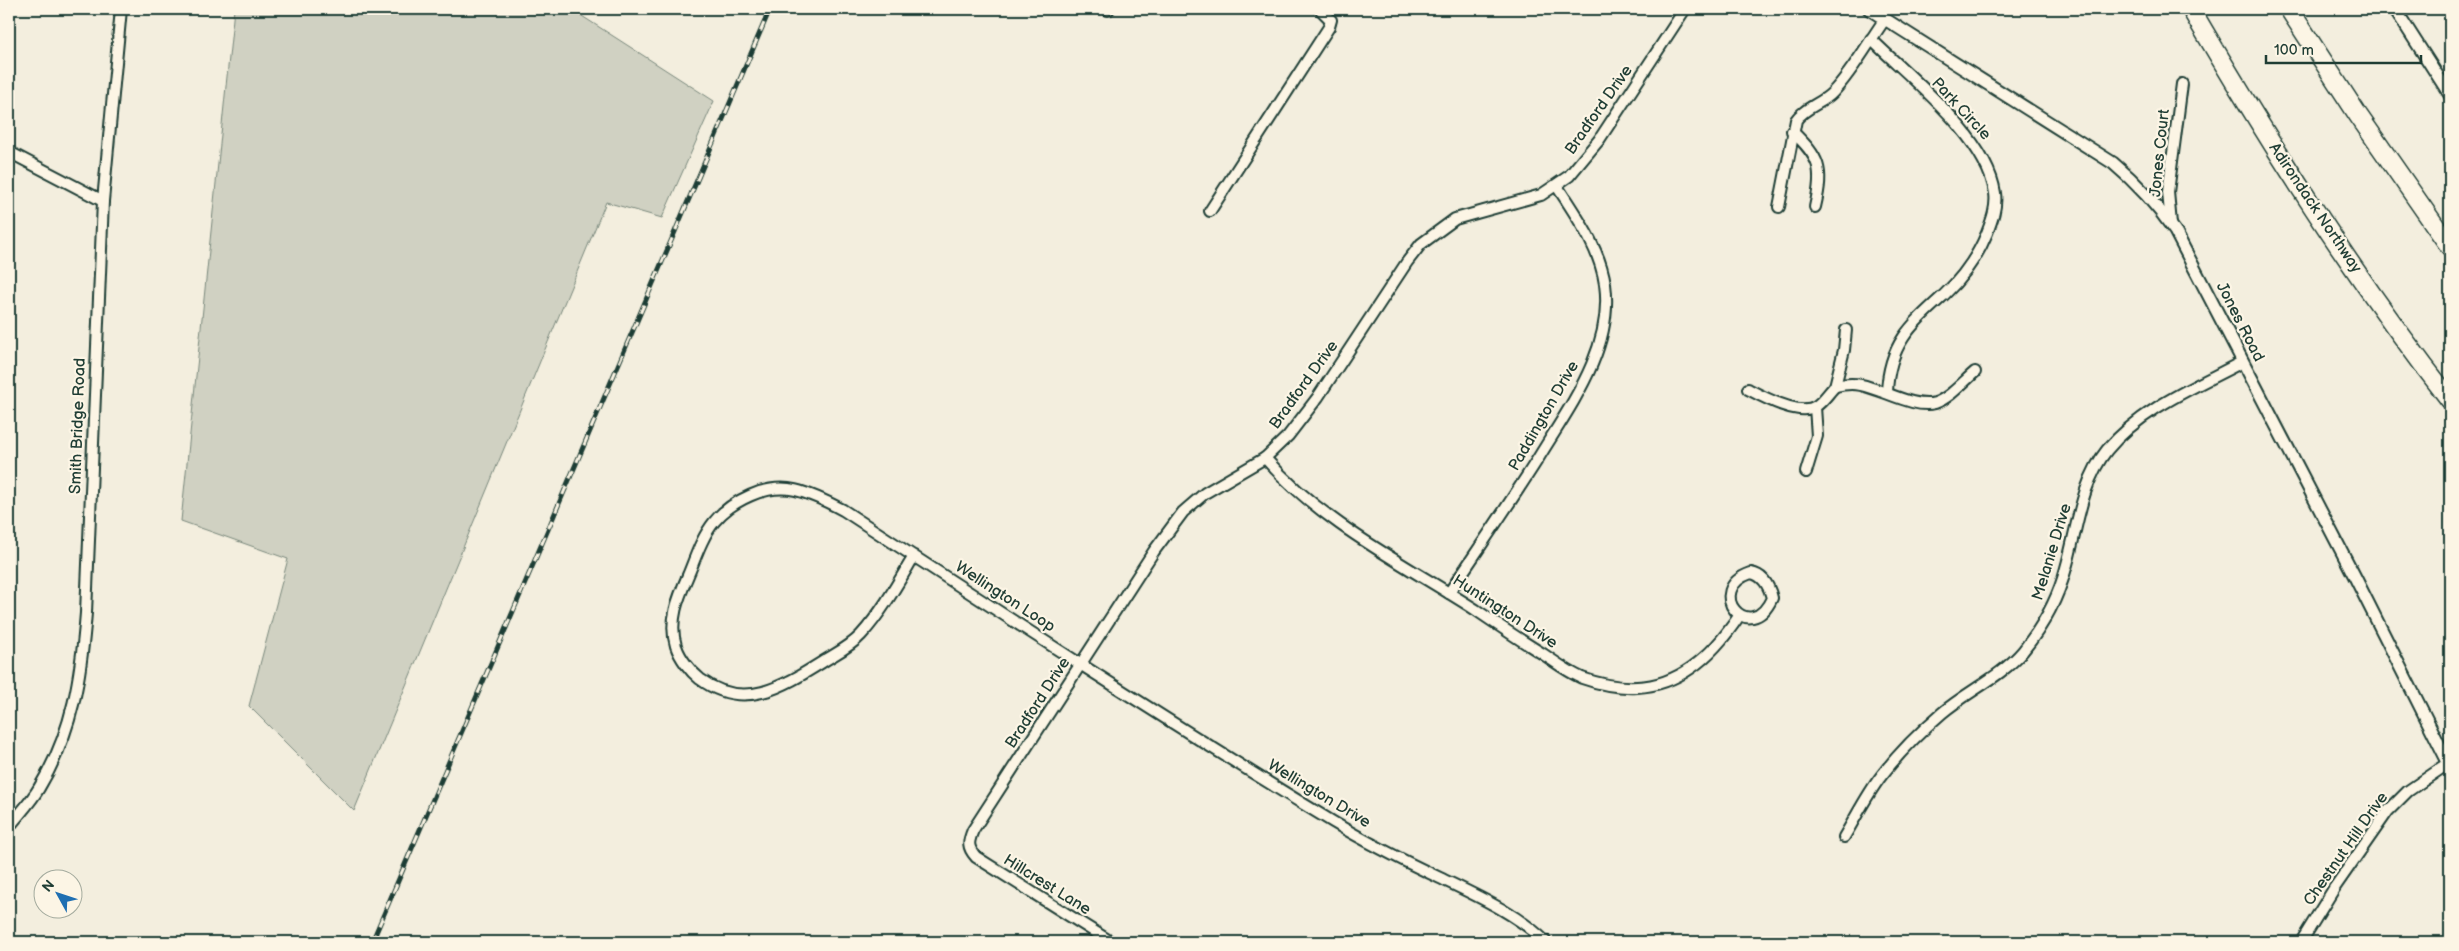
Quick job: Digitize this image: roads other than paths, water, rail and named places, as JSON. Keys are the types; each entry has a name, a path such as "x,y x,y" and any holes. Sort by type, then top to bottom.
{"highway":[{"name":"Adirondack Northway","path":"2191,9 2264,133 2400,333 2450,400"},
{"path":"2289,9 2358,115 2450,247"}],"street":[{"name":"Smith Bridge Road","path":"9,827 39,788 53,760 70,719 82,672 103,201 120,9"},
{"path":"1210,211 1329,27 1331,20 1320,9"},
{"name":"Bradford Drive","path":"970,850 968,843 973,830 1154,551 1183,512 1205,493 1265,458 1288,436 1318,397 1407,262 1421,244 1455,219 1541,195 1557,186 1582,162 1685,9"},
{"name":"Jones Road","path":"1869,9 2113,163 2137,184 2171,224 2356,579 2450,765"},
{"path":"2395,9 2450,95"},
{"path":"1779,207 1792,130 1800,114 1820,103 1834,91 1885,19"},
{"name":"Park Circle","path":"1871,39 1959,125 1975,145 1989,170 1995,193 1993,213 1982,244 1961,280 1910,325 1898,344 1889,367 1887,392"},
{"name":"Jones Court","path":"2171,224 2168,192 2182,84"},
{"path":"1792,130 1815,155 1820,168 1820,184 1815,207"},
{"path":"9,152 103,201"},
{"name":"Paddington Drive","path":"1449,593 1522,484 1568,410 1589,371 1601,338 1606,297 1605,283 1598,259 1584,229 1557,186"},
{"path":"1748,389 1771,401 1804,410 1816,406 1835,386 1844,350 1846,330"},
{"name":"Melanie Drive","path":"1844,837 1881,776 1908,746 1943,713 1996,676 2022,652 2048,615 2066,569 2083,500 2092,474 2106,451 2133,424 2155,408 2242,362"},
{"path":"1835,386 1852,383 1887,392 1917,403 1936,402 1947,396 1975,372"},
{"path":"1806,472 1817,436 1816,406"},
{"name":"Huntington Drive","path":"1265,458 1285,480 1317,509 1385,555 1449,593 1580,677 1621,687 1638,687 1654,684 1694,666 1723,638 1739,616"},
{"name":"Wellington Loop","path":"914,556 861,636 812,668 764,693 734,695 707,684 694,674 683,660 676,646 674,614 680,594 703,539 714,522 742,500 760,492 792,489 810,494 843,510 914,556 1080,664"},
{"path":"1756,574 1769,586 1772,598 1763,612 1755,616 1739,616 1733,610 1729,595 1731,588 1742,576 1756,574"},
{"name":"Wellington Drive","path":"1080,664 1334,822 1388,853 1478,897 1525,923 1546,942"},
{"name":"Chestnut Hill Drive","path":"2301,942 2335,887 2388,811 2408,791 2450,765"},
{"name":"Hillcrest Lane","path":"970,850 985,864 1111,942"}],"railway":[{"path":"372,942 770,9"}]}
